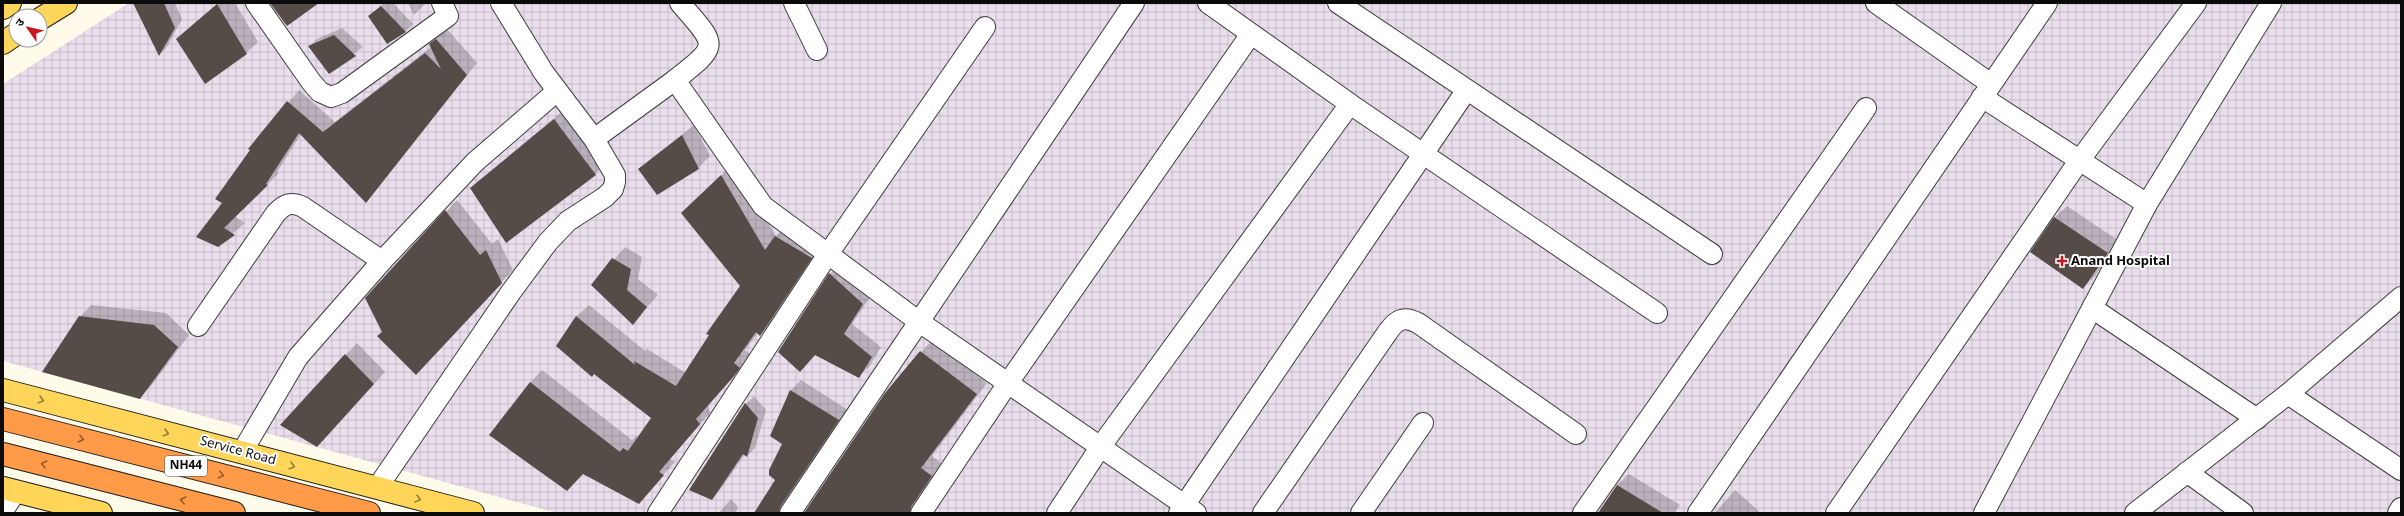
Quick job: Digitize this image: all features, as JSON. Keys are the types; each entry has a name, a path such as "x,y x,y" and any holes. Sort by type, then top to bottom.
{"highway":[{"name":"NH44","path":"3,419 369,513"},
{"name":"NH44","path":"3,454 234,513"}],"main road":[{"path":"3,8 10,3"},
{"path":"48,14 66,3"},
{"name":"Service Road","path":"3,390 473,513"},
{"path":"9,490 101,513"}],"street":[{"path":"256,3 312,83 320,92 332,97 342,93 448,16 442,3"},
{"path":"377,488 511,292 548,242 568,221 605,197 613,189 615,175 594,139 557,91 501,3"},
{"path":"594,139 701,60 708,51 709,39 704,30 680,3"},
{"path":"794,3 817,50"},
{"path":"790,513 918,321 1134,3"},
{"path":"1208,3 1350,104 1657,313"},
{"path":"1338,3 1466,91 1712,254"},
{"path":"1876,3 2079,161 2147,204"},
{"path":"1698,513 2047,3"},
{"path":"1836,513 2079,161 2196,3"},
{"path":"1984,513 2147,204 2271,3"},
{"path":"658,513 828,254 985,28"},
{"path":"922,513 1008,384 1251,34"},
{"path":"675,80 763,206 918,321 1008,384 1101,446 1186,510 1466,91"},
{"path":"242,452 298,357 382,261 475,162 557,91"},
{"path":"1057,513 1101,446 1350,104"},
{"path":"1583,513 1866,108"},
{"path":"198,326 276,213 286,204 303,206 382,261"},
{"path":"2135,513 2288,394 2401,297"},
{"path":"2092,308 2257,419"},
{"path":"1262,513 1390,328 1400,319 1405,318 1418,323 1576,434"},
{"path":"2288,394 2401,470"},
{"path":"1361,513 1423,423"},
{"path":"2187,472 2243,513"},
{"path":"3,511 9,490"},
{"path":"2398,513 2401,508"}],"shaded area":[{"path":"129,3 2401,3 2401,513 557,513 3,361 3,84"}],"building":[{"path":"133,3 164,3 175,28 159,56"},
{"path":"270,3 319,3 287,26"},
{"path":"217,4 247,54 205,84 176,39"},
{"path":"381,6 406,32 387,44 368,16"},
{"path":"334,35 356,56 329,74 308,46"},
{"path":"436,39 467,75 366,203 299,133 266,184 268,185 224,228 235,235 218,247 196,237 222,203 215,199 250,150 248,149 287,101 323,132 425,53 441,69 429,44"},
{"path":"554,119 596,175 506,243 470,188"},
{"path":"682,135 699,169 657,195 638,169"},
{"path":"721,175 765,250 775,236 812,258 760,336 756,332 734,363 740,368 696,419 700,424 659,472 664,475 639,504 583,474 567,491 489,435 530,382 620,452 623,448 628,451 651,418 594,374 592,377 556,346 576,316 635,365 634,361 676,386 709,335 706,334 740,286 681,213"},
{"path":"445,210 480,255 486,250 502,283 416,375 377,336 382,332 365,298"},
{"path":"2054,217 2108,253 2083,289 2030,252"},
{"path":"612,258 631,269 627,290 647,307 633,325 591,285"},
{"path":"829,273 863,304 844,334 872,357 859,378 815,355 800,372 778,352"},
{"path":"79,316 154,325 178,347 140,399 42,372"},
{"path":"920,351 977,394 921,468 932,476 911,507 910,513 804,513 885,393"},
{"path":"345,354 374,384 317,447 280,425"},
{"path":"790,390 839,420 780,507 779,513 754,513 775,480 769,475 769,470 782,444 770,436"},
{"path":"745,403 758,418 747,457 743,454 712,500 689,490"},
{"path":"1617,485 1663,513 1598,513"}],"place":[{"name":"Anand Hospital","path":"2062,261"}]}
